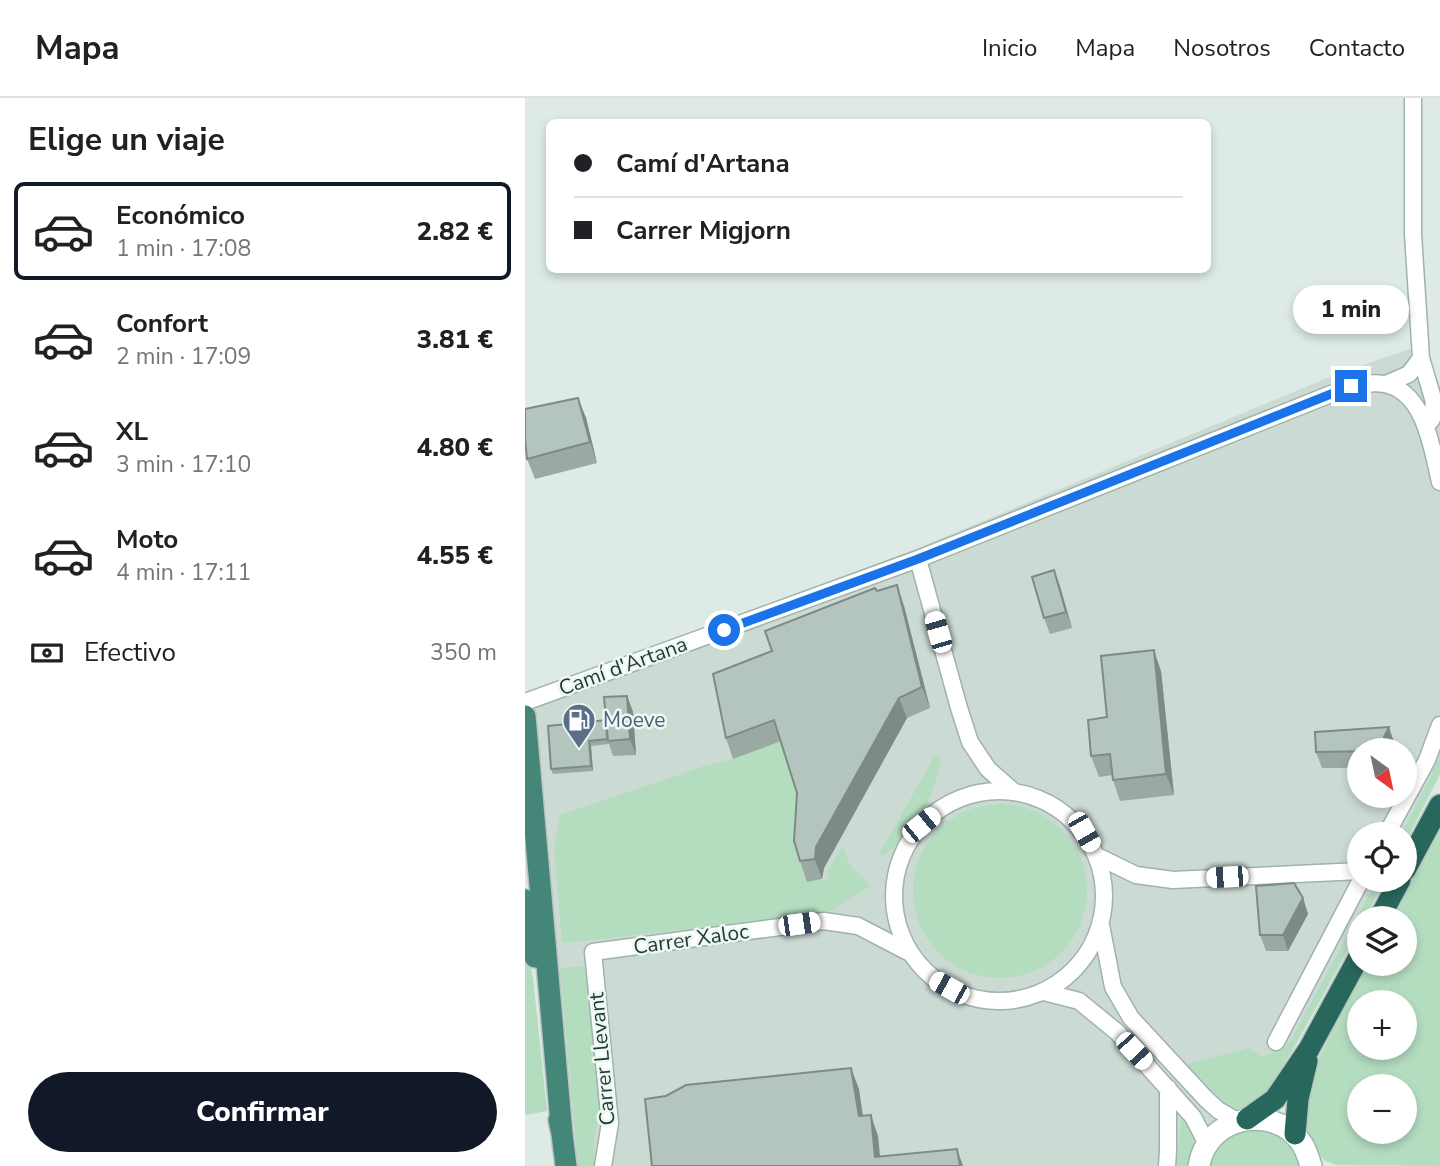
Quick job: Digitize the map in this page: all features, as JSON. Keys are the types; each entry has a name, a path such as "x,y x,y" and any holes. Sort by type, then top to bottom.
{"highway":[{"path":"525,716 566,1166"},
{"path":"1417,848 1440,805"},
{"path":"525,903 547,1069 562,1134"},
{"path":"1242,1120 1275,1099 1310,1049 1349,976"},
{"path":"1294,1134 1298,1099 1310,1049"}],"main road":[{"path":"1199,1166 1207,1144 1219,1131 1242,1120 1264,1119 1281,1124 1302,1143 1309,1159 1327,1166"}],"street":[{"path":"1413,98 1413,234 1421,358 1434,402 1432,419 1426,426"},
{"path":"1386,384 1409,374 1421,358"},
{"path":"1386,384 1412,401 1426,426 1440,482"},
{"name":"Camí d'Artana","path":"525,702 918,559 1351,386 1386,384"},
{"path":"918,559 970,742 988,769 1013,791"},
{"path":"1393,822 1427,760 1440,726"},
{"path":"1013,791 1040,798 1064,812 1084,832 1097,856 1105,890 1101,925 1089,952 1069,976 1044,992 1023,1000 1001,1002 965,997 933,979 908,952 896,920 893,887 902,854 921,825 947,804 979,792 1013,791"},
{"path":"1097,856 1136,875 1173,880 1347,872"},
{"path":"1276,1042 1355,892"},
{"name":"Carrer Xaloc","path":"593,952 824,921 858,926 908,952"},
{"path":"1101,925 1114,987 1131,1018 1206,1099 1218,1110 1242,1120"},
{"name":"Carrer Llevant","path":"593,952 610,1123 603,1166"},
{"path":"1044,992 1079,1001 1117,1032 1193,1117 1207,1144"},
{"path":"1167,1166 1168,1088"}],"shaded area":[{"path":"1424,344 1440,410 1440,775 1416,822 1347,822 1347,892 1379,892 1372,906 1347,906 1347,952 1268,1091 1268,1100 1191,1166 577,1166 533,692 913,550 1337,374"}],"green space":[{"path":"782,740 805,814 802,862 807,882 827,881 828,871 843,846 850,864 869,887 835,910 817,915 562,943 554,848 560,815 707,765 733,759"},
{"path":"1440,755 1440,774 1415,822 1408,822 1417,808"},
{"path":"934,757 941,757 934,786 921,815 902,840 877,858"},
{"path":"1000,804 1033,811 1061,830 1080,858 1087,891 1080,924 1061,952 1033,971 1000,978 967,971 939,952 920,924 913,891 920,858 939,830 967,811"},
{"path":"1440,828 1440,1166 1336,1165 1319,1155 1306,1131 1303,1119 1312,1071 1347,1003 1347,1060 1417,1060 1417,990 1354,990 1361,976 1417,976 1417,906 1399,906 1406,892 1417,892 1417,872"},
{"path":"1371,892 1379,892 1371,906 1363,906"},
{"path":"1347,936 1347,951 1267,1091 1267,1100 1247,1110 1239,1110 1222,1101 1187,1064 1248,1048 1262,1057 1278,1051 1290,1042"},
{"path":"525,959 533,978 547,1111 525,1115"},
{"path":"588,966 600,1107 594,1144 595,1166 578,1166 560,968"},
{"path":"1181,1118 1192,1135 1191,1166 1177,1166"},
{"path":"1267,1126 1293,1142 1303,1166 1207,1166 1213,1149 1237,1128"}],"building":[{"path":"578,398 590,442 527,459 525,409"},
{"path":"1054,570 1066,612 1044,618 1032,577"},
{"path":"897,585 922,687 899,698 816,847 815,859 800,861 794,841 797,793 774,720 726,738 713,674 772,651 765,631 875,588 877,591"},
{"path":"1154,650 1166,774 1113,780 1110,754 1091,756 1088,720 1107,717 1101,656"},
{"path":"627,696 630,739 608,741 604,697"},
{"path":"606,720 607,739 589,741 591,766 551,769 548,726"},
{"path":"1389,727 1384,738 1347,738 1347,751 1316,752 1315,732"},
{"path":"1294,883 1303,898 1283,935 1260,935 1256,886"},
{"path":"851,1068 859,1116 871,1115 875,1157 957,1149 960,1166 652,1166 645,1099 666,1096 686,1085"}],"place":[{"name":"Moeve","path":"579,750"}],"route":[{"path":"724,630 918,559 1351,386"}]}
